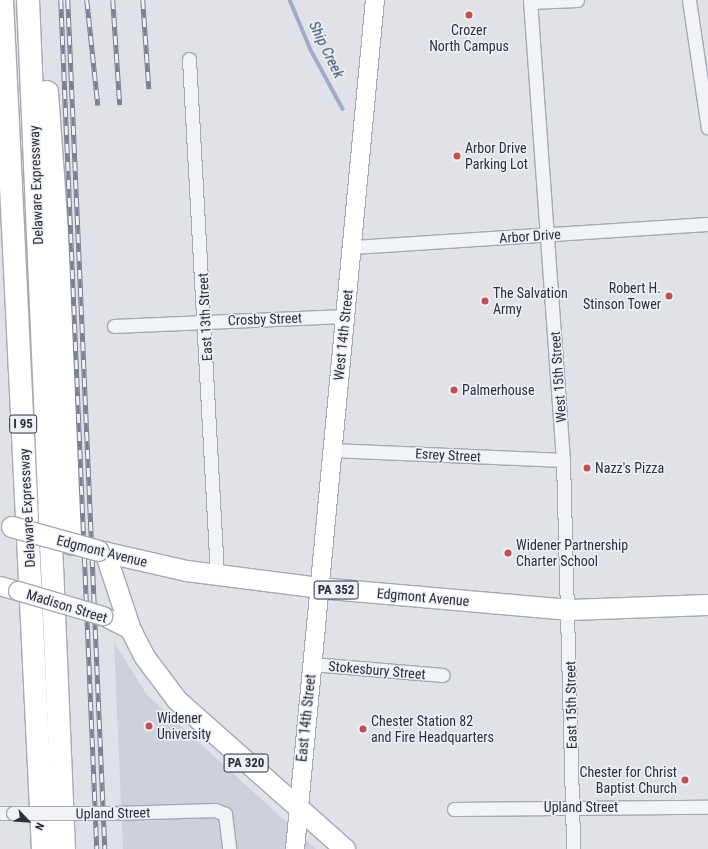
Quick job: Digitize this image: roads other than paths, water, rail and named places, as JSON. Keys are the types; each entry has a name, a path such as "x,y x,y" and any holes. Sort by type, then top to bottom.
{"highway":[{"name":"Delaware Expressway","path":"2,0 43,849"},
{"name":"Delaware Expressway","path":"28,0 64,849"},
{"path":"42,0 52,162 71,544"}],"main road":[{"name":"West 14th Street","path":"319,588 375,0"},
{"name":"Edgmont Avenue","path":"6,525 102,552 217,575 319,588 570,610 708,605"},
{"path":"102,552 131,630"},
{"name":"Madison Street","path":"0,586 103,616 131,630"},
{"name":"East 14th Street","path":"295,849 297,806 319,588"},
{"name":"PA 320","path":"131,630 144,656 176,700 297,806"},
{"path":"297,806 345,849"}],"street":[{"path":"530,1 577,0"},
{"path":"689,0 708,128"},
{"name":"West 15th Street","path":"530,1 549,236 563,460 570,610"},
{"name":"East 13th Street","path":"189,60 205,320 217,575"},
{"name":"Arbor Drive","path":"352,247 549,236 708,224"},
{"name":"Crosby Street","path":"114,326 205,320 344,316"},
{"name":"Esrey Street","path":"332,450 563,460"},
{"name":"East 15th Street","path":"570,610 573,849"},
{"name":"Stokesbury Street","path":"312,664 443,675"},
{"name":"Upland Street","path":"454,809 708,807"},
{"name":"Upland Street","path":"0,812 114,814 215,810 225,814 229,849"}],"waterway":[{"name":"Ship Creek","path":"290,0 311,50 343,109"}],"railway":[{"path":"61,0 97,849"},
{"path":"68,0 105,849"},
{"path":"87,0 98,105"},
{"path":"113,0 120,105"},
{"path":"143,0 149,89"}],"place":[{"name":"Crozer North Campus","path":"469,15"},
{"name":"Arbor Drive Parking Lot","path":"457,156"},
{"name":"Robert H. Stinson Tower","path":"669,296"},
{"name":"The Salvation Army","path":"485,301"},
{"name":"Palmerhouse","path":"454,390"},
{"name":"Nazz's Pizza","path":"587,468"},
{"name":"Widener Partnership Charter School","path":"508,553"},
{"name":"Widener University","path":"149,726"},
{"name":"Chester Station 82 and Fire Headquarters","path":"363,729"},
{"name":"Chester for Christ Baptist Church","path":"685,780"}]}
